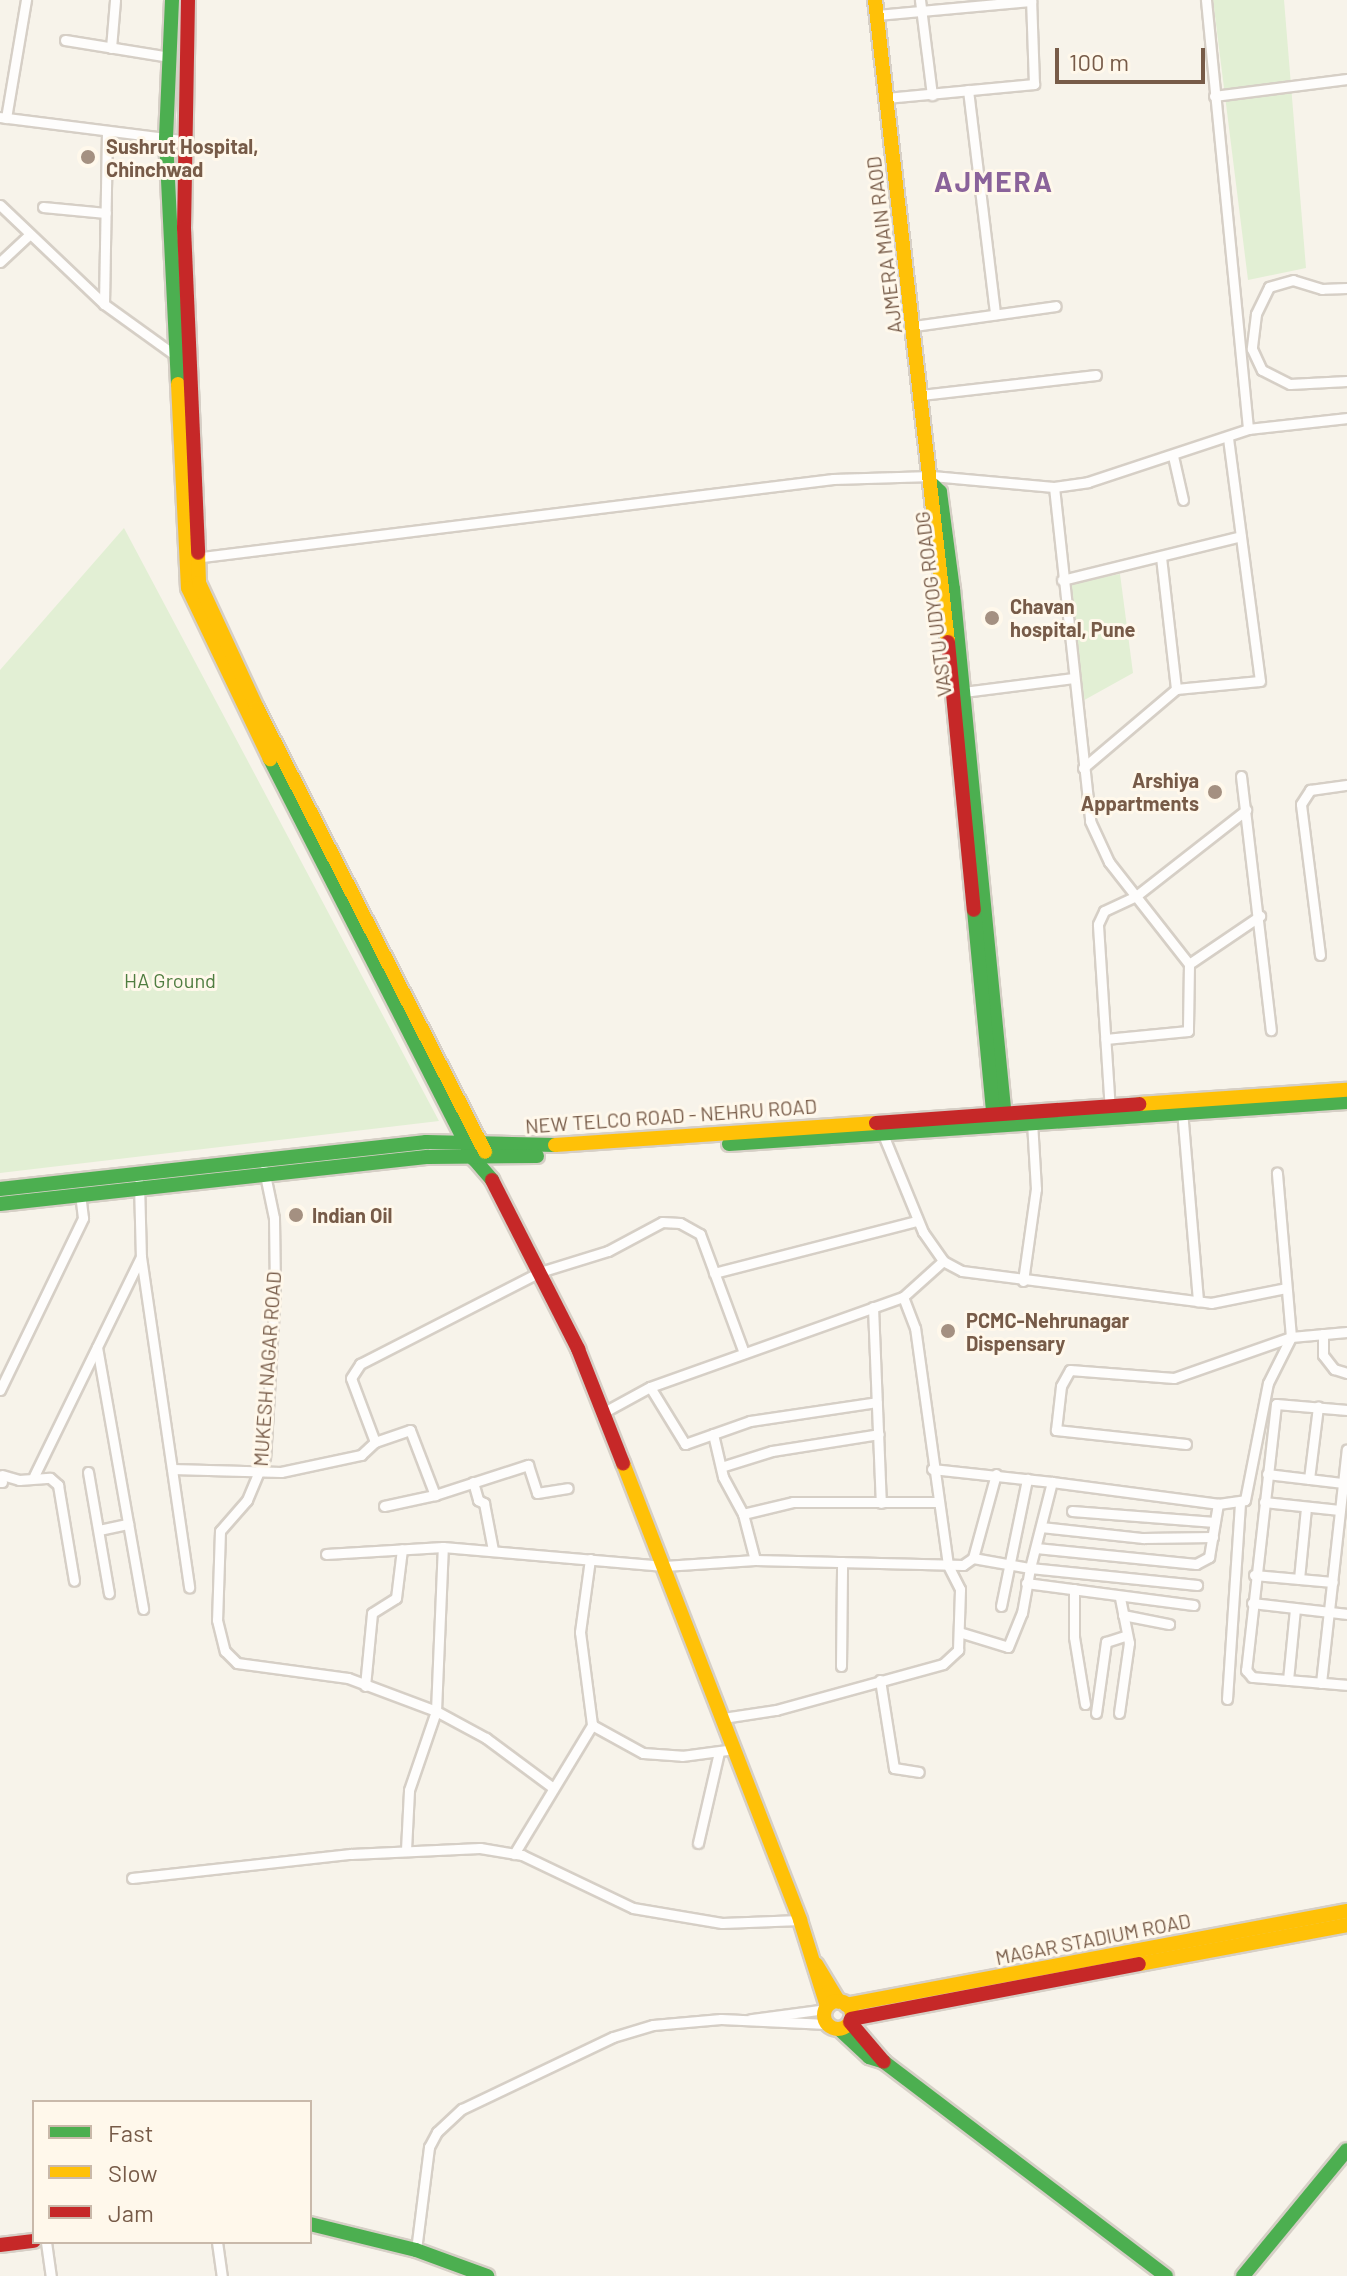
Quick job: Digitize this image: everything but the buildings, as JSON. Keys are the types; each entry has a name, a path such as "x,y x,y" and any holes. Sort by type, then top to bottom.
{"street":[{"path":"26,0 3,117 107,133 183,140"},
{"path":"111,48 115,0"},
{"path":"172,0 166,139 182,358 190,558 188,588 246,713 467,1143"},
{"path":"182,358 183,140 188,0"},
{"path":"920,0 932,95"},
{"path":"876,8 921,11 966,4 1031,0 1034,84 886,98"},
{"path":"1206,0 1248,429"},
{"name":"AJMERA MAIN RAOD","path":"876,8 932,481"},
{"path":"65,40 170,57"},
{"path":"0,63 14,62"},
{"path":"1214,96 1347,79"},
{"path":"968,90 995,314"},
{"path":"104,304 107,133"},
{"path":"0,205 104,304 182,358"},
{"path":"43,207 106,213"},
{"path":"0,262 30,234"},
{"path":"1347,288 1322,289 1293,280 1269,287 1256,314 1252,349 1262,370 1290,384 1347,381"},
{"path":"914,326 1056,306"},
{"path":"921,395 1096,375"},
{"path":"190,558 833,479 1054,487 1173,456 1228,439 1248,429 1347,418"},
{"path":"1083,768 1176,689 1260,681 1228,439"},
{"path":"1173,456 1183,500"},
{"name":"VASTU UDYOG ROADG","path":"932,481 940,492 999,1118"},
{"path":"1054,487 1083,768 1094,837 1189,964 1188,1031 1105,1039"},
{"path":"1062,580 1241,536"},
{"path":"1161,557 1176,689"},
{"path":"190,558 257,708 540,1272 606,1411 800,1920 816,1964 816,1979 869,2057 884,2062 1166,2276"},
{"path":"960,698 1073,678"},
{"path":"1241,776 1260,916 1271,1030"},
{"path":"1320,955 1301,804 1310,790 1347,785"},
{"path":"1110,1110 1098,924 1104,911 1136,896 1246,810"},
{"path":"1189,964 1260,916"},
{"name":"NEW TELCO ROAD - NEHRU ROAD","path":"264,1167 428,1157 483,1159 699,1136 881,1127 1347,1090"},
{"name":"NEW TELCO ROAD - NEHRU ROAD","path":"1182,1105 1347,1102"},
{"path":"1182,1105 1198,1301"},
{"name":"NEW TELCO ROAD - NEHRU ROAD","path":"999,1118 1032,1122 1110,1110"},
{"path":"1023,1281 1036,1189 1032,1122"},
{"path":"881,1127 916,1221 943,1261 979,1275 1198,1301 1286,1288"},
{"name":"NEW TELCO ROAD - NEHRU ROAD","path":"0,1189 139,1181 264,1167 426,1142 467,1143 483,1159"},
{"name":"MUKESH NAGAR ROAD","path":"264,1167 274,1218 275,1291 261,1471 247,1500 220,1531 217,1620 225,1651 237,1663 348,1678 436,1711 486,1738 550,1790"},
{"path":"1227,1699 1240,1502 1250,1490 1268,1383 1291,1337 1277,1173"},
{"path":"139,1181 141,1257 189,1588"},
{"name":"NEW TELCO ROAD - NEHRU ROAD","path":"0,1204 80,1195 139,1181"},
{"path":"0,1390 83,1218 80,1195"},
{"path":"375,1442 351,1378 360,1364 540,1272 608,1251 669,1221 700,1234 744,1353"},
{"path":"714,1273 916,1221"},
{"path":"34,1476 141,1257"},
{"path":"606,1411 650,1387 903,1297 943,1261"},
{"path":"723,1718 776,1710 950,1660 959,1646 960,1589 948,1565 936,1502 915,1328 903,1297"},
{"path":"873,1307 881,1503"},
{"path":"1186,1444 1056,1430 1061,1386 1070,1370 1174,1378 1291,1337 1347,1332"},
{"path":"1323,1334 1323,1355 1334,1369 1347,1373"},
{"path":"97,1347 143,1609"},
{"path":"650,1387 685,1444 771,1417 877,1402"},
{"path":"1347,1410 1276,1404 1254,1575 1248,1674 1347,1685"},
{"path":"1309,1479 1318,1407"},
{"path":"172,1469 261,1471 361,1455 375,1442 410,1430 435,1495"},
{"path":"713,1434 721,1467 743,1514 755,1560"},
{"path":"721,1467 772,1451 879,1434"},
{"path":"1321,1683 1333,1582 1342,1543 1340,1510 1347,1449"},
{"path":"384,1506 435,1495 528,1465 537,1493 568,1488"},
{"path":"932,1469 996,1474 1218,1504 1240,1502"},
{"path":"88,1472 109,1593"},
{"path":"326,1554 443,1547 664,1566 755,1560 967,1564 973,1558 996,1474"},
{"path":"1267,1474 1343,1483"},
{"path":"1,1480 34,1476 50,1478 62,1492 74,1581"},
{"path":"1001,1606 1006,1563 1027,1479"},
{"path":"473,1482 478,1500 484,1503 493,1550"},
{"path":"959,1632 1008,1647 1022,1613 1026,1583 1052,1482"},
{"path":"743,1514 793,1502 936,1502"},
{"path":"1264,1502 1340,1510"},
{"path":"1036,1548 1196,1564 1209,1557 1218,1504"},
{"path":"1299,1579 1306,1507"},
{"path":"1072,1511 1215,1522"},
{"path":"99,1530 128,1524"},
{"path":"1041,1527 1143,1538 1213,1537"},
{"path":"406,1850 409,1790 436,1711 443,1547"},
{"path":"365,1686 372,1613 396,1598 402,1549"},
{"path":"973,1558 1030,1568 1197,1585"},
{"path":"514,1854 541,1803 592,1725 580,1632 590,1559"},
{"path":"841,1666 842,1562"},
{"path":"1254,1575 1333,1582"},
{"path":"1026,1583 1120,1598 1194,1605"},
{"path":"1074,1589 1074,1637 1085,1704"},
{"path":"1119,1713 1127,1635 1120,1598"},
{"path":"1252,1603 1347,1614"},
{"path":"1288,1680 1295,1608"},
{"path":"1123,1615 1169,1624"},
{"path":"1096,1713 1106,1642 1127,1635"},
{"path":"880,1680 894,1768 919,1772"},
{"path":"592,1725 643,1753 735,1749"},
{"path":"698,1843 719,1752"},
{"path":"132,1878 406,1850 480,1848 514,1854 633,1908 722,1923 800,1920"},
{"name":"MAGAR STADIUM ROAD","path":"416,2250 429,2147 437,2132 462,2109 640,2028 838,2014 1347,1911"},
{"name":"MAGAR STADIUM ROAD","path":"751,2019 764,2024 838,2014 1347,1925"},
{"path":"1243,2276 1347,2150"},
{"path":"312,2224 416,2250 487,2276"},
{"path":"0,2245 32,2241"},
{"path":"46,2244 51,2276"},
{"path":"217,2244 222,2276"}],"green space":[{"path":"1213,0 1284,0 1306,268 1248,280"},
{"name":"HA Ground","path":"124,528 439,1121 0,1173 0,670"},
{"path":"1120,574 1133,673 1079,703 1066,584"}],"traffic: fast":[{"path":"172,0 166,139 178,384"},
{"path":"933,485 940,492 953,589 1005,1118"},
{"path":"270,759 474,1159 492,1180"},
{"path":"974,910 994,1120"},
{"path":"729,1144 1347,1102"},
{"path":"0,1189 426,1142 555,1145"},
{"path":"0,1204 428,1157 537,1156"},
{"path":"839,2029 869,2057 884,2062 1166,2276"},
{"path":"1243,2276 1347,2150"},
{"path":"312,2224 416,2250 487,2276"}],"traffic: slow":[{"path":"875,0 948,642"},
{"path":"178,384 188,588 270,759"},
{"path":"198,553 199,583 257,708 485,1152"},
{"path":"1139,1104 1347,1090"},
{"path":"555,1145 876,1123"},
{"path":"623,1463 800,1920 827,2006"},
{"path":"846,2005 1347,1911"},
{"path":"1139,1964 1347,1925"},
{"path":"816,1964 839,2002"},
{"path":"838,2001 848,2005 852,2015 848,2025 838,2029 828,2025 824,2015 828,2005 838,2001"}],"traffic: jam":[{"path":"188,0 184,228 198,553"},
{"path":"948,642 974,910"},
{"path":"876,1123 1139,1104"},
{"path":"492,1180 578,1349 623,1463"},
{"path":"851,2019 1139,1964"},
{"path":"850,2022 884,2062"},
{"path":"0,2245 32,2241"}],"place":[{"name":"Sushrut Hospital, Chinchwad","path":"88,157"},
{"name":"Chavan hospital, Pune","path":"992,618"},
{"name":"Arshiya Appartments","path":"1215,792"},
{"name":"Indian Oil","path":"296,1215"},
{"name":"PCMC-Nehrunagar Dispensary","path":"948,1331"}],"district":[{"name":"AJMERA","path":"994,181"}]}
